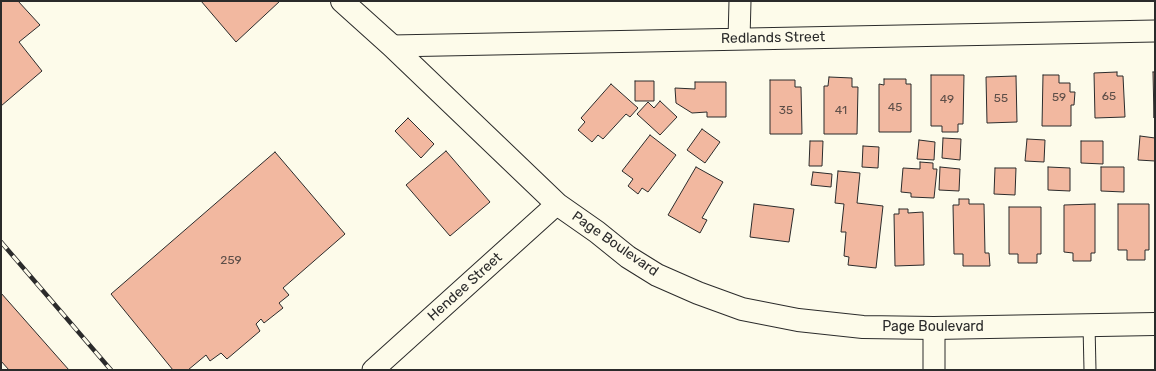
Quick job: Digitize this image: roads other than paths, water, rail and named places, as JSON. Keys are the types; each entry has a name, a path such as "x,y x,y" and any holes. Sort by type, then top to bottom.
{"street":[{"name":"Page Boulevard","path":"342,1 392,46 557,204 598,232 628,257 657,275 698,293 742,309 798,320 856,326 934,328 1155,324"},
{"path":"739,39 740,1"},
{"name":"Redlands Street","path":"392,46 1155,32"},
{"name":"Hendee Street","path":"373,370 557,204"},
{"path":"934,328 934,370"}],"lane":[{"path":"1089,326 1090,370"}],"railway":[{"path":"1,242 111,370"}]}
